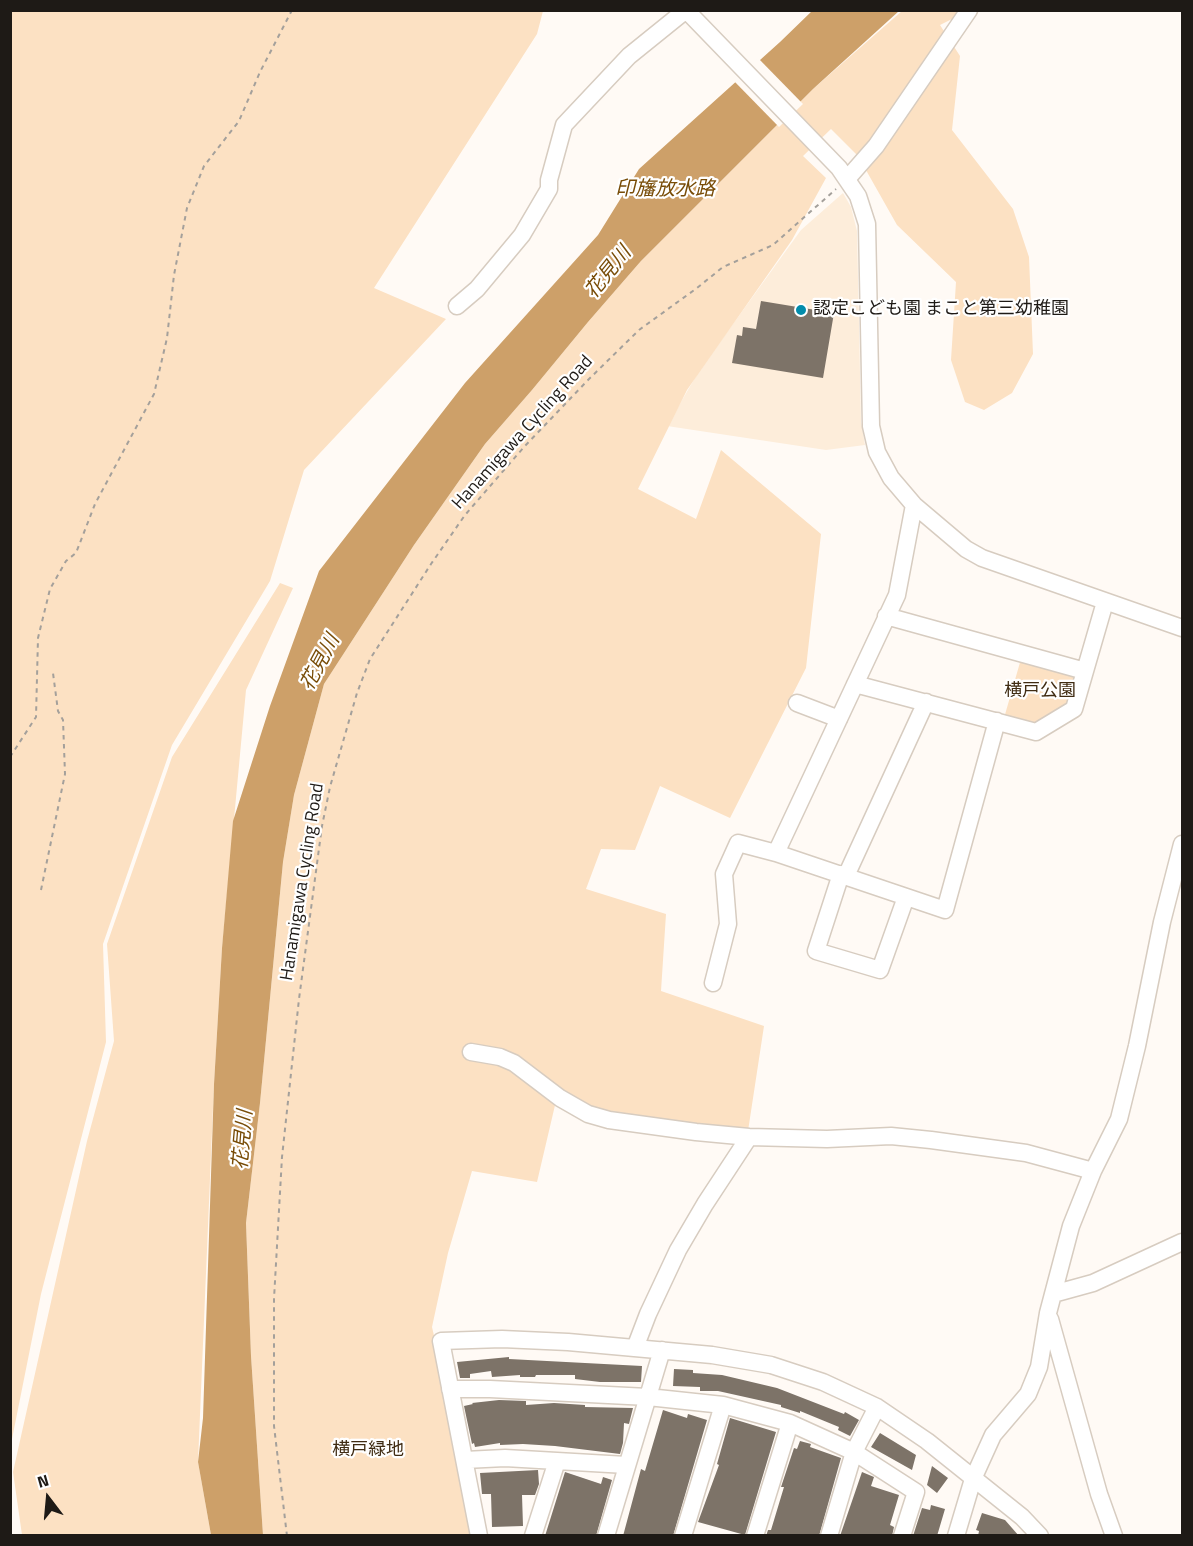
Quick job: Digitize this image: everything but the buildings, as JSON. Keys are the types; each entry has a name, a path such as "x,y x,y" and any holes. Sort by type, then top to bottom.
{"street":[{"path":"457,306 477,288 527,226 549,189 549,180 564,125 629,56 686,10 858,196 867,224 871,426 877,452 891,478 914,505 966,549 982,558 1182,628"},
{"path":"842,178 876,146 969,10"},
{"path":"776,853 897,595 914,505"},
{"path":"855,684 1036,732 1074,709 1105,602"},
{"path":"886,616 1085,671"},
{"path":"906,897 880,970 816,951 844,875 926,702"},
{"path":"796,703 839,719"},
{"path":"713,983 728,924 724,874 738,843 844,875 945,910 997,721"},
{"path":"956,1536 973,1479 993,1436 1028,1394 1039,1367 1048,1313 1071,1226 1093,1171 1119,1119 1180,863 1182,844"},
{"path":"471,1052 500,1057 514,1063 561,1098 588,1114 609,1120 749,1137 827,1139 901,1137 1026,1153 1093,1171"},
{"path":"635,1348 678,1250 749,1137"},
{"path":"1053,1294 1093,1283 1182,1242"},
{"path":"1048,1313 1099,1494 1114,1536"},
{"path":"479,1536 441,1341 502,1339 635,1348 712,1355 771,1365 823,1382 878,1407 927,1441 1022,1517 1040,1536"},
{"path":"606,1536 662,1350"},
{"path":"450,1389 648,1397 723,1405 790,1423 854,1452 915,1492 902,1536"},
{"path":"683,1536 723,1405"},
{"path":"829,1536 854,1452 878,1407"},
{"path":"756,1536 790,1423"},
{"path":"465,1460 505,1458 626,1465"},
{"path":"533,1536 557,1461"}],"path":[{"path":"10,757 36,717 38,638 50,589 66,561 76,553 95,504 154,394 167,338 174,275 187,208 204,166 239,121 260,72 292,10"},
{"name":"Hanamigawa Cycling Road","path":"287,1536 274,1426 273,1391 274,1299 282,1157 299,999 322,826 330,788 357,693 370,659 465,514 524,447 588,380 639,330 698,288 723,267 773,245 842,178"},
{"path":"41,890 65,774 63,720 58,711 53,673"}],"shaded area":[{"name":"認定こども園 まこと第三幼稚園","path":"843,193 851,207 857,231 861,421 865,445 826,450 667,426 699,371 801,230"}],"green space":[{"path":"11,10 543,11 537,34 374,288 446,319 304,470 270,581 172,745 103,944 106,1042 41,1294 11,1444"},
{"name":"横戸緑地","path":"902,11 968,11 940,25 960,56 952,130 1013,209 1029,257 1033,354 1012,393 984,410 965,402 951,360 956,282 897,225 858,156 831,129 803,156 826,178 792,240 687,390 638,489 696,519 721,450 821,534 806,668 730,818 660,786 635,850 601,849 586,889 666,914 661,991 764,1026 748,1131 636,1126 556,1101 537,1182 472,1171 448,1253 432,1327 452,1414 474,1535 263,1535 251,1356 246,1223 283,862 294,795 324,684 414,545 485,444 588,322 641,261 813,89"},
{"path":"280,583 293,588 246,690 222,948 198,1462 211,1535 22,1535 13,1472 87,1141 114,1041 107,944 172,757"},
{"name":"横戸公園","path":"1021,659 1074,673 1078,681 1073,704 1034,726 1004,718"}],"water":[{"name":"印旛放水路","path":"812,11 899,11 813,89 641,261 588,322 485,444 414,545 324,684 294,795 283,862 246,1223 251,1356 263,1535 211,1535 198,1462 203,1418 214,1084 222,948 233,821 270,706 319,571 465,383 598,235 639,169"}],"pier":[{"path":"758,58 803,104 779,127 733,80"}],"place":[{"name":"認定こども園 まこと第三幼稚園","path":"801,310"}],"water label":[{"name":"花見川","path":"609,273"},
{"name":"花見川","path":"321,663"},
{"name":"花見川","path":"244,1140"}]}
